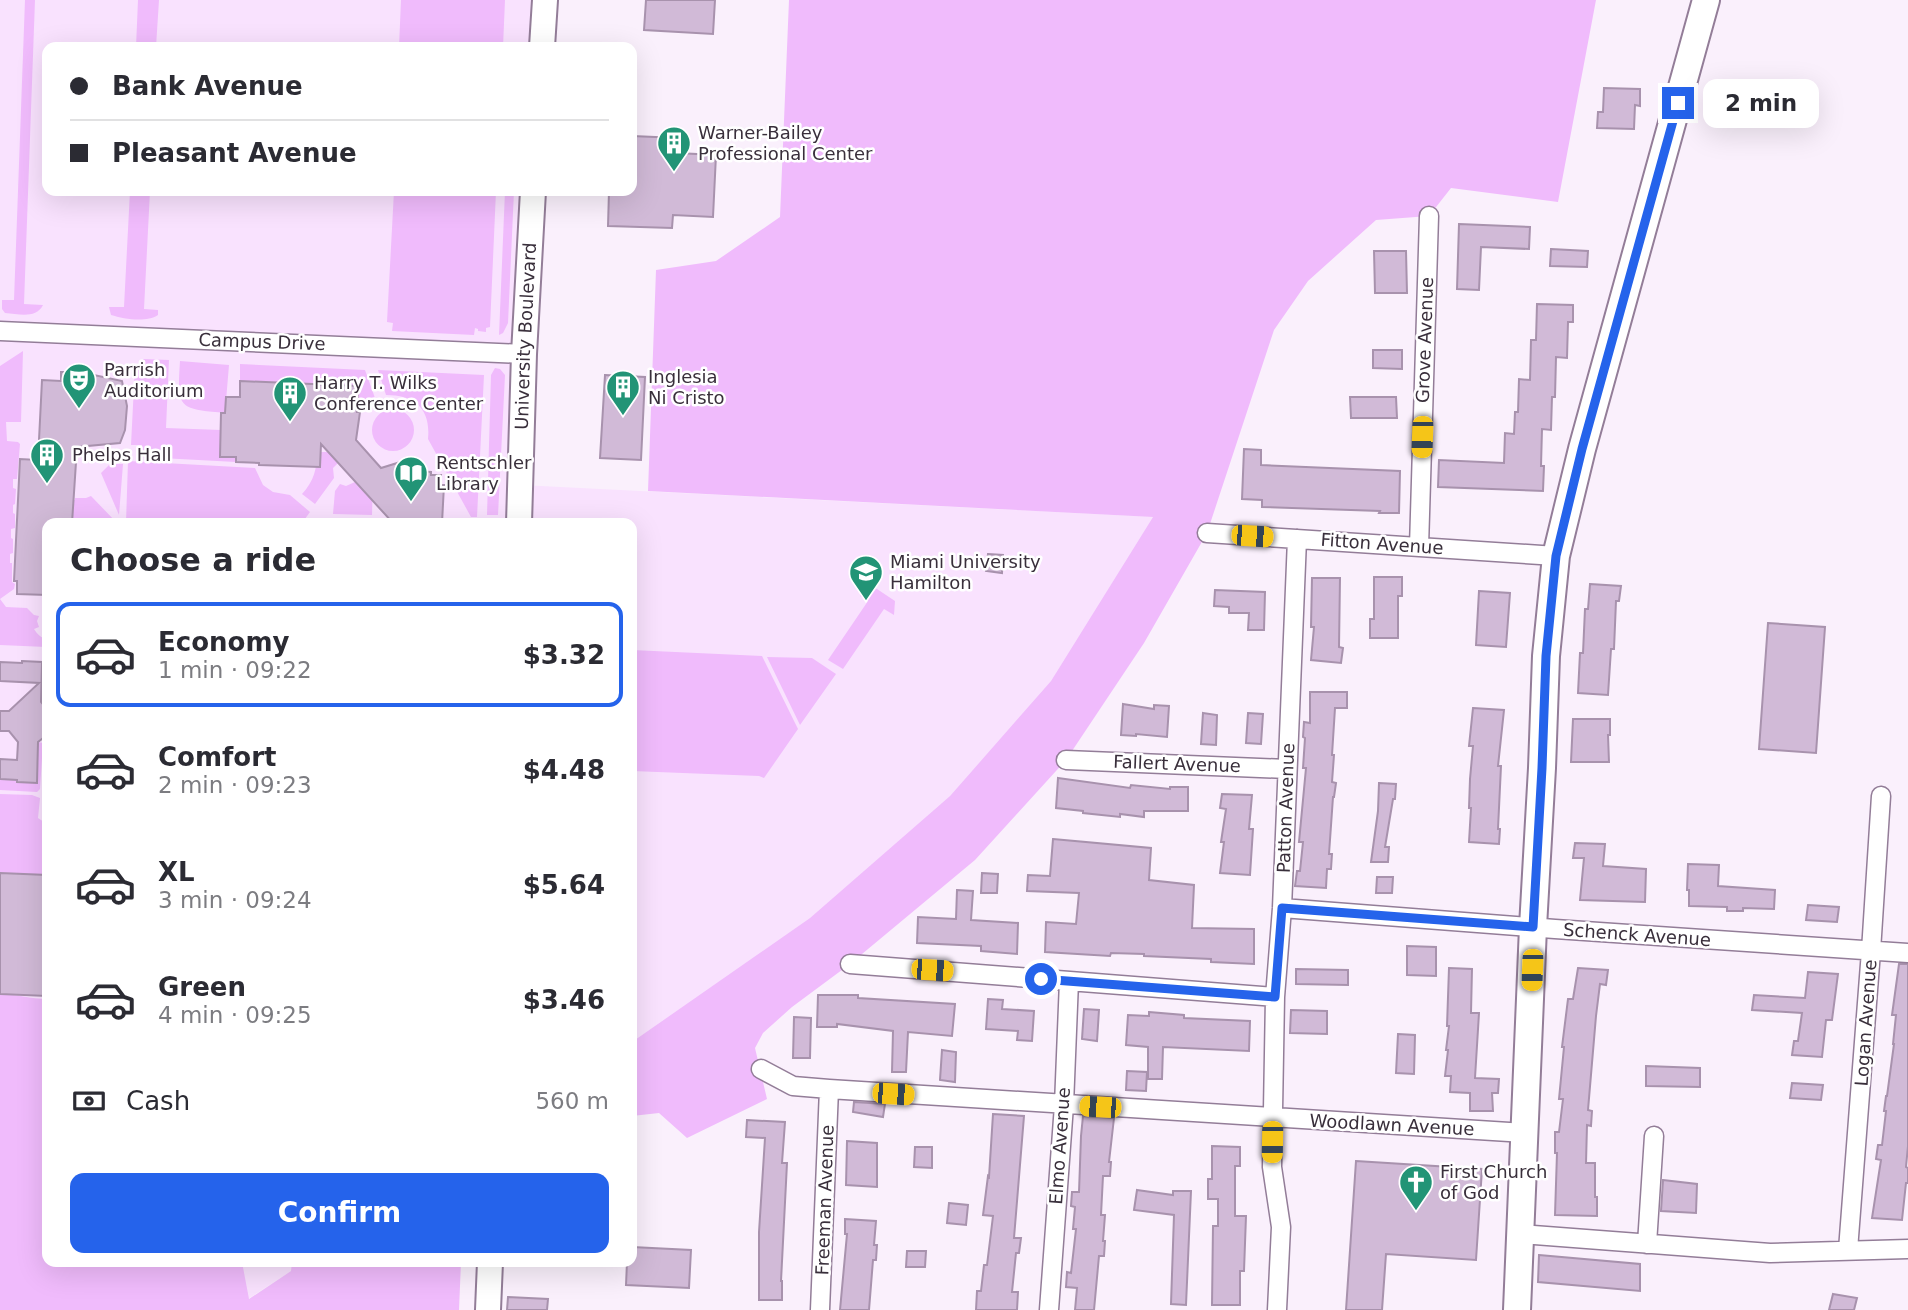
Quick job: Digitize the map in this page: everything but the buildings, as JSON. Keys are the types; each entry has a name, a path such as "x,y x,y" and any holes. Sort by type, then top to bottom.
{"main road":[{"path":"1517,1310 1546,656 1556,556 1582,449 1706,0"}],"street":[{"path":"542,42 545,0"},
{"name":"University Boulevard","path":"519,518 533,196"},
{"name":"Grove Avenue","path":"1419,547 1429,216"},
{"name":"Campus Drive","path":"0,331 524,354"},
{"name":"Fitton Avenue","path":"1208,533 1556,556"},
{"name":"Patton Avenue","path":"1277,1310 1281,1227 1272,1167 1275,997 1282,908 1297,539"},
{"name":"Fallert Avenue","path":"1066,760 1287,769"},
{"name":"Logan Avenue","path":"1848,1250 1881,796"},
{"name":"Schenck Avenue","path":"1282,908 1908,953"},
{"path":"850,964 1275,997"},
{"name":"Elmo Avenue","path":"1049,1310 1064,1105 1069,981"},
{"name":"Woodlawn Avenue","path":"761,1069 793,1086 829,1090 1525,1133"},
{"name":"Freeman Avenue","path":"820,1310 829,1090"},
{"path":"1647,1244 1654,1136"},
{"path":"1521,1234 1770,1253 1908,1249"},
{"path":"488,1310 490,1267"}],"shaded area":[{"name":"Miami University Hamilton","path":"0,0 545,0 542,42 42,42 42,196 533,196 521,485 1153,517 1051,681 950,796 810,918 637,1039 637,518 42,518 42,1267 297,1267 231,1310 0,1310"},
{"path":"25,0 35,0 24,304 43,305 36,312 27,315 5,313 2,309 2,300 14,300"},
{"path":"138,0 159,0 156,42 136,42"},
{"path":"401,0 505,0 503,42 399,42"},
{"path":"789,0 1596,0 1558,202 1451,188 1429,216 1376,220 1308,281 1274,330 1207,533 1144,643 1066,760 975,860 763,1033 755,1048 767,1099 687,1138 659,1113 637,1115 637,1039 810,918 950,796 1051,681 1153,517 648,491 656,270 716,261 780,217"},
{"path":"130,196 150,196 144,309 158,310 158,315 141,320 111,315 109,307 124,307"},
{"path":"394,196 496,196 490,327 486,328 486,332 475,328 474,335 392,331 393,323 387,322"},
{"path":"505,196 514,196 508,323 499,335"},
{"path":"23,351 21,422 6,422 7,441 20,444 17,479 13,479 13,488 16,489 13,505 15,528 11,529 13,553 10,554 12,582 15,584 14,589 0,599 0,366"},
{"path":"143,359 169,360 166,428 221,430 220,456 237,457 236,462 142,457 142,445 131,445 135,366 143,362"},
{"path":"180,361 229,365 225,413 198,410 184,404 179,389"},
{"path":"240,364 365,370 375,398 357,412 358,386 240,381"},
{"path":"495,368 505,375 498,515 487,515 491,375"},
{"path":"378,370 484,375 477,517 471,517 428,439 424,412 413,401 386,395"},
{"path":"393,409 408,415 414,430 408,445 393,451 378,445 372,430 378,415"},
{"path":"317,452 340,452 334,458 338,463 333,468 334,478 315,504 302,494 314,474"},
{"path":"128,461 255,468 263,485 273,492 290,495 310,512 306,518 126,518"},
{"path":"110,464 123,464 119,515 101,473"},
{"path":"373,479 372,515 333,514 335,491 340,484 346,486 355,482 362,489"},
{"path":"91,496 112,518 72,518 73,500"},
{"path":"872,587 895,601 894,615 884,609 843,669 828,660 868,601 860,596 864,589"},
{"path":"0,599 6,607 27,608 39,616 39,627 34,629 42,638 42,647 0,645"},
{"path":"637,650 762,656 798,729 764,778 637,771"},
{"path":"767,657 812,658 836,674 800,725"},
{"path":"38,742 42,743 40,789 37,792 0,790 0,779 37,782"},
{"path":"0,794 32,795 40,798 38,818 42,821 42,875 0,873"},
{"path":"0,994 42,998 42,1267 243,1267 249,1299 291,1271 291,1267 461,1267 459,1310 0,1310"}],"place":[{"name":"Warner-Bailey Professional Center","path":"674,173"},
{"name":"Parrish Auditorium","path":"79,410"},
{"name":"Inglesia Ni Cristo","path":"623,417"},
{"name":"Harry T. Wilks Conference Center","path":"290,423"},
{"name":"Phelps Hall","path":"47,485"},
{"name":"Rentschler Library","path":"411,503"},
{"name":"Miami University Hamilton","path":"866,602"},
{"name":"First Church of God","path":"1416,1212"}],"route":[{"path":"1041,979 1275,997 1282,908 1533,927 1546,656 1556,556 1582,449 1678,103"}]}
